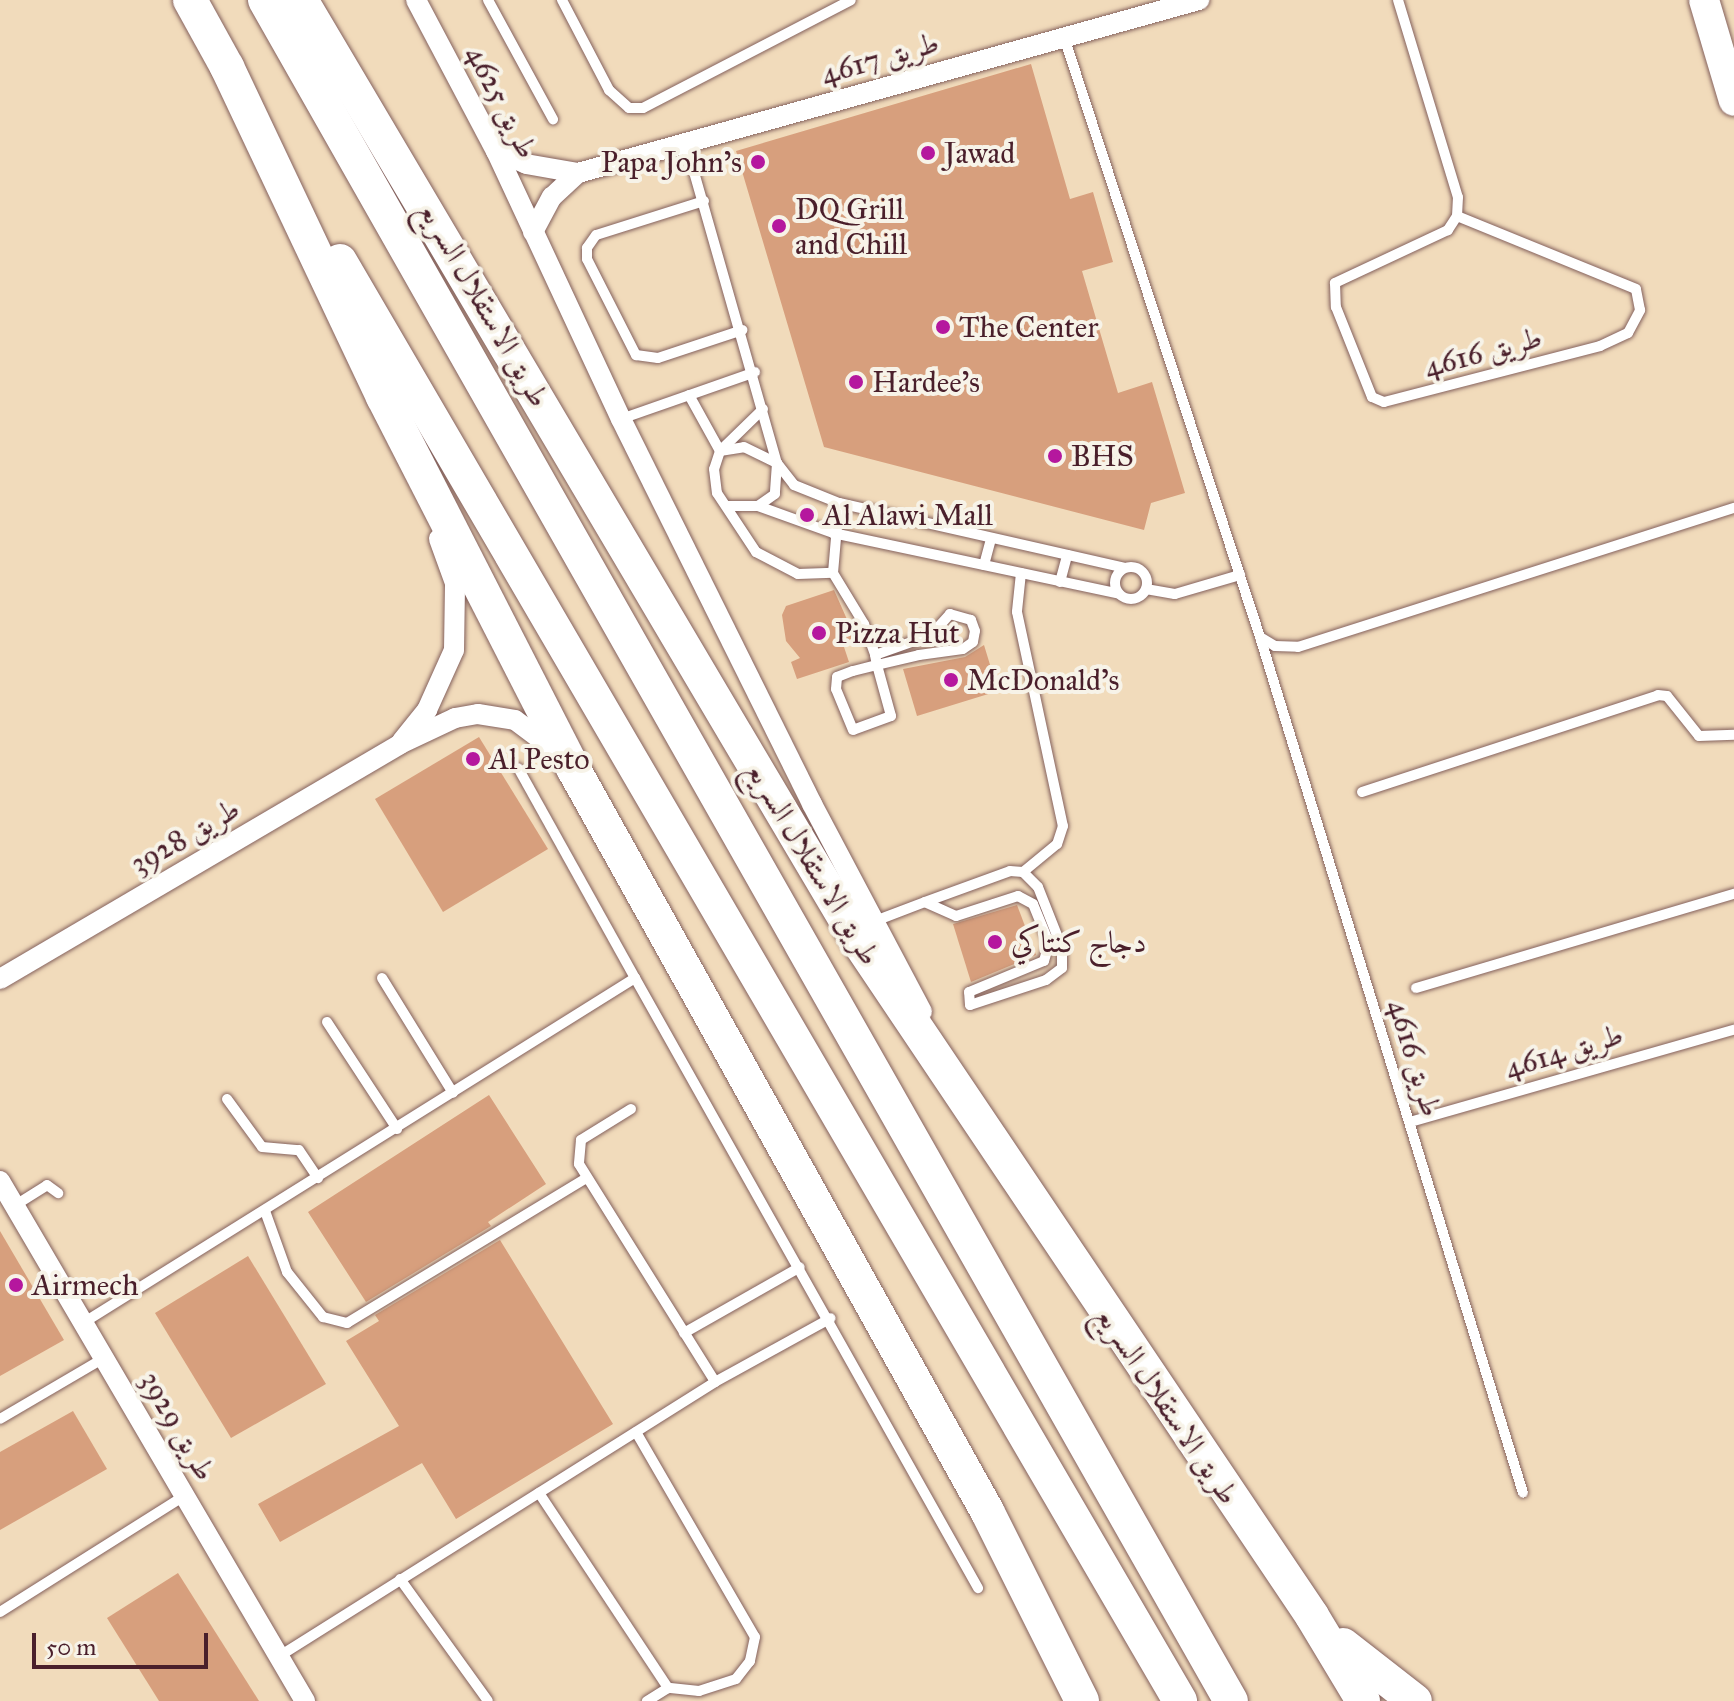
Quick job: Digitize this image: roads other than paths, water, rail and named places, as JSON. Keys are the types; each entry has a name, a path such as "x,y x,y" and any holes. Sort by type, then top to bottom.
{"main road":[{"path":"190,0 1180,1701"},
{"path":"265,0 1231,1701"},
{"name":"طريق الاستقلال السريع","path":"301,0 852,930 953,1086 1312,1616 1356,1693"},
{"path":"227,67 383,397 573,768 987,1511 1082,1701"},
{"path":"1312,1616 1374,1674 1415,1701"}],"street":[{"name":"طريق 4625","path":"416,0 496,151 621,419 942,1048 953,1086"},
{"name":"طريق 4617","path":"496,151 526,164 578,173 1064,35 1199,0"},
{"path":"1704,0 1734,101"},
{"name":"طريق 4617","path":"533,232 547,203 578,173"},
{"name":"طريق 3928","path":"383,397 385,429 444,548 457,606 454,650 444,679 400,744"},
{"name":"طريق 3928","path":"0,979 400,744 455,718 496,715 533,730 573,768"},
{"name":"طريق 3929","path":"0,1181 301,1700"}],"lane":[{"path":"427,22 433,0"},
{"path":"488,0 553,119"},
{"path":"562,0 609,90 629,108 643,108 851,0"},
{"path":"1398,0 1458,197 1457,216"},
{"name":"طريق 4616","path":"1064,35 1260,637 1523,1493"},
{"path":"686,144 755,372 777,463 775,494 758,506"},
{"path":"704,201 596,235 587,248 587,259 636,355 658,358 742,330"},
{"name":"طريق 4616","path":"1457,216 1636,289 1640,310 1628,333 1600,346 1376,401 1336,307 1335,283 1448,230 1457,216"},
{"path":"621,419 755,372"},
{"path":"689,395 720,451"},
{"path":"763,409 720,451 715,485 756,552 798,574 833,573"},
{"path":"720,451 744,447 777,463 805,493 839,503 1144,573 1146,589"},
{"path":"839,503 833,533 833,573 855,605 876,660 891,716 855,732 834,682 876,660 931,635 950,614 971,620 975,631 973,642 963,649 876,660"},
{"path":"728,506 758,506 833,533 1133,599 1146,589 1175,594 1240,575"},
{"path":"1260,637 1275,646 1298,647 1734,508"},
{"path":"984,565 991,538"},
{"path":"1060,582 1067,555"},
{"path":"1119,594 1115,577 1124,568"},
{"path":"1021,573 1017,612 1063,826 1057,844 1023,872"},
{"path":"1362,792 1658,695 1667,696 1699,736 1734,735"},
{"path":"518,768 831,1318 978,1588"},
{"path":"875,921 925,902 1010,871 1023,872 1038,887 1062,948 1062,968 1056,976 975,1006 967,1001 969,992 1044,961 1049,943 1033,904 1018,896 956,916 925,902"},
{"path":"1416,988 1734,894"},
{"path":"382,978 453,1093"},
{"path":"83,1323 635,978"},
{"path":"327,1022 397,1129"},
{"name":"طريق 4614","path":"1410,1122 1734,1030"},
{"path":"227,1099 262,1147 299,1150 318,1178"},
{"path":"631,1109 581,1140 576,1156 586,1178 715,1382"},
{"path":"265,1211 287,1272 323,1317 347,1323 586,1178"},
{"path":"14,1206 47,1185 58,1193"},
{"path":"684,1333 800,1267"},
{"path":"278,1657 715,1382 831,1318"},
{"path":"0,1419 104,1358"},
{"path":"636,1432 755,1637 750,1661 736,1679 699,1691 668,1688 647,1701"},
{"path":"539,1493 668,1688"},
{"path":"0,1612 184,1496"},
{"path":"400,1579 488,1701"}],"place":[{"name":"Jawad","path":"928,153"},
{"name":"Papa John's","path":"758,162"},
{"name":"DQ Grill and Chill","path":"779,226"},
{"name":"The Center","path":"943,327"},
{"name":"Hardee's","path":"856,382"},
{"name":"BHS","path":"1055,456"},
{"name":"Al Alawi Mall","path":"807,515"},
{"name":"Pizza Hut","path":"819,633"},
{"name":"McDonald's","path":"951,680"},
{"name":"Al Pesto","path":"473,759"},
{"name":"دجاج كنتاكي","path":"995,942"},
{"name":"Airmech","path":"16,1285"}]}
